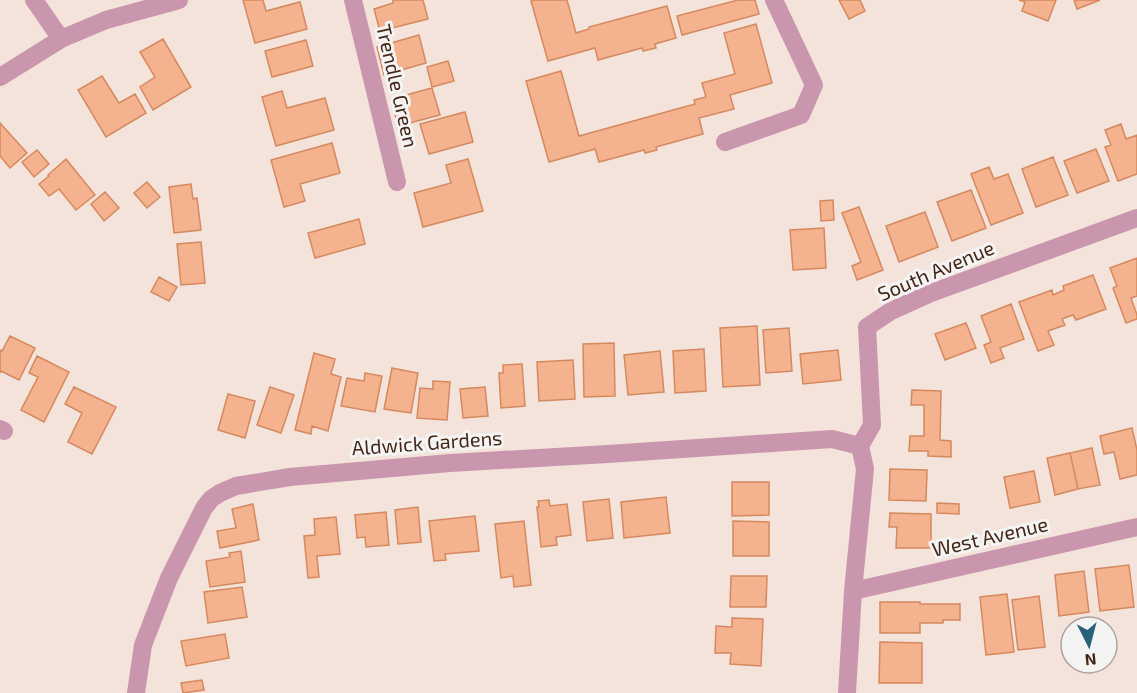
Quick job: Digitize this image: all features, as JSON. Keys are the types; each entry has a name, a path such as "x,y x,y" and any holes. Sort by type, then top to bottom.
{"street":[{"path":"34,0 61,39"},
{"path":"0,77 61,39 106,20 179,0"},
{"name":"Trendle Green","path":"353,0 397,182"},
{"path":"725,142 801,115 814,85 774,0"},
{"name":"South Avenue","path":"860,446 872,425 867,327 891,311 931,294 1137,218"},
{"name":"Aldwick Gardens","path":"136,693 143,645 169,578 204,508 211,499 236,486 290,477 450,463 832,439 860,446"},
{"path":"847,693 853,591 865,469 860,446"},
{"name":"West Avenue","path":"853,591 1137,527"}],"building":[{"path":"243,0 263,0 266,11 300,2 307,29 255,43"},
{"path":"393,0 423,0 428,19 380,31 374,9 393,3"},
{"path":"567,0 576,33 589,29 589,27 667,6 676,38 655,44 656,48 643,51 642,48 598,60 595,48 548,61 531,1"},
{"path":"738,0 755,0 759,14 682,35 677,16"},
{"path":"839,0 860,0 865,11 849,19"},
{"path":"1019,0 1056,0 1048,21 1022,11 1025,2"},
{"path":"1074,0 1100,0 1077,9"},
{"path":"756,24 772,83 730,95 734,109 699,118 703,134 656,147 657,150 645,153 644,150 599,162 595,149 549,162 526,81 561,71 579,136 695,104 694,100 706,97 702,83 735,74 724,33"},
{"path":"419,35 426,63 384,75 377,47"},
{"path":"163,39 191,87 153,110 140,87 155,77 140,52"},
{"path":"306,40 313,66 272,77 265,51"},
{"path":"448,61 454,81 432,87 427,67"},
{"path":"102,76 119,103 135,94 146,113 106,137 78,90"},
{"path":"432,88 440,115 398,126 391,99"},
{"path":"282,91 287,108 325,98 334,130 276,146 262,97"},
{"path":"465,112 473,142 429,154 420,124"},
{"path":"0,123 27,153 10,168 0,156"},
{"path":"1121,124 1126,139 1137,135 1137,174 1118,181 1105,147 1111,145 1105,130"},
{"path":"332,143 340,173 300,184 305,201 284,207 271,160"},
{"path":"1096,149 1109,181 1077,193 1064,161"},
{"path":"37,150 49,164 34,177 22,162"},
{"path":"1053,157 1068,195 1036,207 1022,169"},
{"path":"66,159 95,195 76,210 59,189 49,196 39,184"},
{"path":"468,159 483,211 423,227 414,193 451,183 446,165"},
{"path":"989,167 994,179 1008,174 1023,213 991,225 971,174"},
{"path":"147,182 160,197 147,208 134,193"},
{"path":"191,184 193,199 197,198 201,230 174,233 169,187"},
{"path":"971,190 986,228 952,241 937,202"},
{"path":"105,192 119,208 104,221 91,204"},
{"path":"833,200 834,220 821,221 820,201"},
{"path":"859,207 883,270 857,280 852,266 861,262 842,213"},
{"path":"925,212 938,247 899,262 886,226"},
{"path":"359,219 365,244 315,258 308,233"},
{"path":"824,228 826,268 793,270 790,230"},
{"path":"201,242 205,283 181,285 177,244"},
{"path":"1137,258 1137,296 1131,298 1137,319 1126,323 1113,288 1117,286 1110,268"},
{"path":"1093,275 1106,309 1076,320 1073,315 1062,319 1065,325 1048,331 1054,345 1038,351 1019,302 1052,290 1053,295 1064,290 1063,286"},
{"path":"159,277 177,287 169,301 151,292"},
{"path":"1011,304 1024,339 1000,348 1004,358 991,363 984,345 991,342 981,316"},
{"path":"966,323 976,348 945,360 935,334"},
{"path":"757,326 760,385 723,387 720,328"},
{"path":"789,328 792,371 766,373 763,330"},
{"path":"10,336 35,348 19,380 1,371 0,373 0,350 2,351"},
{"path":"614,343 615,396 584,397 583,344"},
{"path":"704,349 706,391 675,393 673,351"},
{"path":"838,350 841,380 803,384 800,354"},
{"path":"660,351 664,392 628,395 624,355"},
{"path":"314,353 335,359 331,374 341,377 328,431 312,426 311,434 295,430"},
{"path":"37,356 69,372 44,422 21,410 38,377 29,373"},
{"path":"573,360 575,399 539,401 537,362"},
{"path":"522,364 525,406 501,408 499,373 503,373 503,365"},
{"path":"392,368 418,373 411,413 384,409"},
{"path":"365,373 382,376 375,412 341,406 347,378 364,381"},
{"path":"433,381 450,382 447,420 417,418 420,388 433,389"},
{"path":"74,387 116,407 92,454 68,442 82,413 65,404"},
{"path":"270,387 294,395 281,433 257,425"},
{"path":"485,387 488,416 463,418 460,389"},
{"path":"912,390 941,391 940,440 951,441 951,457 928,456 928,451 909,451 910,436 924,436 924,405 911,405"},
{"path":"228,394 255,401 245,438 218,430"},
{"path":"1132,428 1137,450 1137,475 1120,479 1114,452 1104,454 1100,436"},
{"path":"1092,448 1100,485 1078,489 1070,453"},
{"path":"1070,453 1078,489 1055,495 1047,458"},
{"path":"890,469 927,470 926,501 889,500"},
{"path":"1034,471 1040,502 1010,508 1004,477"},
{"path":"732,482 769,482 769,515 732,516"},
{"path":"666,497 670,533 624,538 621,502"},
{"path":"609,499 613,538 587,541 583,502"},
{"path":"549,500 550,506 567,504 571,535 556,537 557,545 541,547 538,501"},
{"path":"937,503 959,504 959,514 937,513"},
{"path":"253,504 259,540 220,548 217,531 236,528 232,509"},
{"path":"418,507 421,542 398,544 395,510"},
{"path":"386,512 389,545 366,547 365,537 357,538 355,515"},
{"path":"890,513 931,514 931,548 896,548 897,527 889,527"},
{"path":"475,516 479,551 445,554 446,560 434,561 429,521"},
{"path":"336,517 340,554 317,556 319,577 308,578 304,536 315,535 314,519"},
{"path":"524,521 531,585 514,587 513,576 501,578 495,524"},
{"path":"733,521 769,522 769,556 733,556"},
{"path":"241,551 245,582 210,587 206,561 230,557 229,553"},
{"path":"1129,565 1134,607 1100,611 1095,569"},
{"path":"1084,571 1089,612 1059,616 1055,575"},
{"path":"731,576 767,576 766,607 730,607"},
{"path":"242,587 247,617 208,623 204,592"},
{"path":"1007,594 1014,652 986,655 980,597"},
{"path":"1039,596 1045,647 1018,650 1012,600"},
{"path":"880,602 960,604 960,620 920,623 920,633 880,633"},
{"path":"732,618 763,619 761,666 730,664 731,653 715,653 716,626 732,627"},
{"path":"225,634 229,658 186,666 181,641"},
{"path":"880,642 922,643 922,683 879,683"},
{"path":"202,680 204,690 183,693 181,683"}]}
